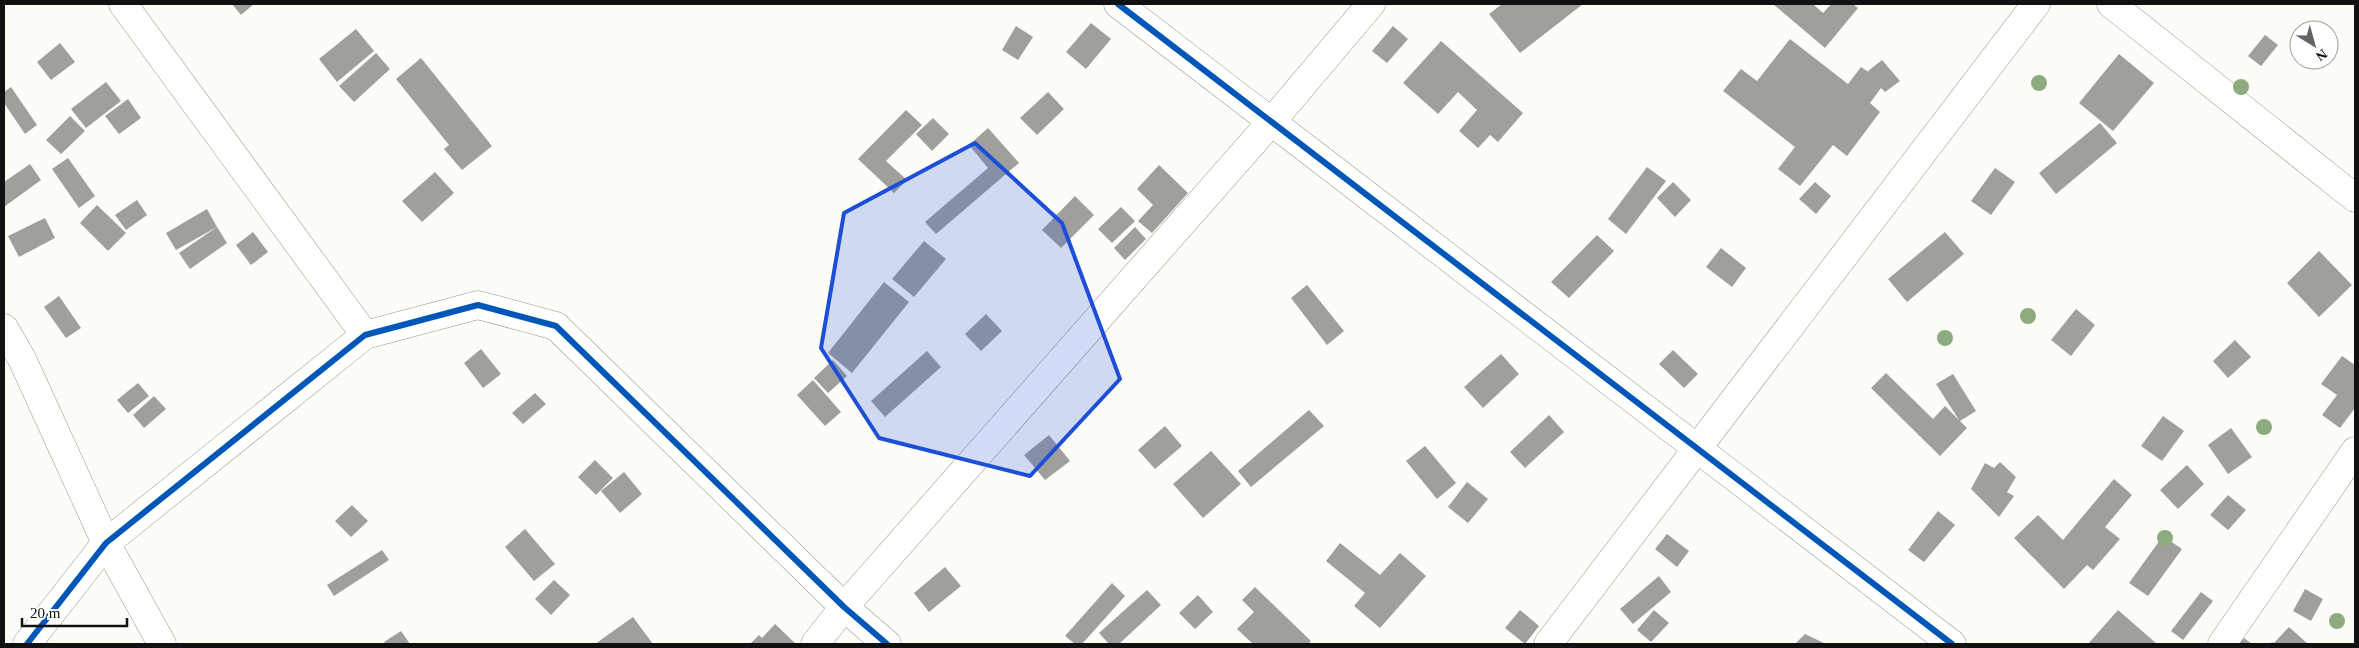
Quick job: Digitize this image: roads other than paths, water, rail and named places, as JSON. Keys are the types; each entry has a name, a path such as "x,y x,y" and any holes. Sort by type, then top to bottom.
{"street":[{"path":"123,4 365,335"},
{"path":"1118,4 1697,446 1952,644"},
{"path":"814,644 844,607 1272,121 1371,4"},
{"path":"1548,644 1697,446 2036,4"},
{"path":"2111,4 2355,198"},
{"path":"27,644 106,543 365,335 478,305 556,326 844,607 887,644"},
{"path":"4,328 22,359 106,543 162,644"},
{"path":"2222,644 2355,450"}]}
